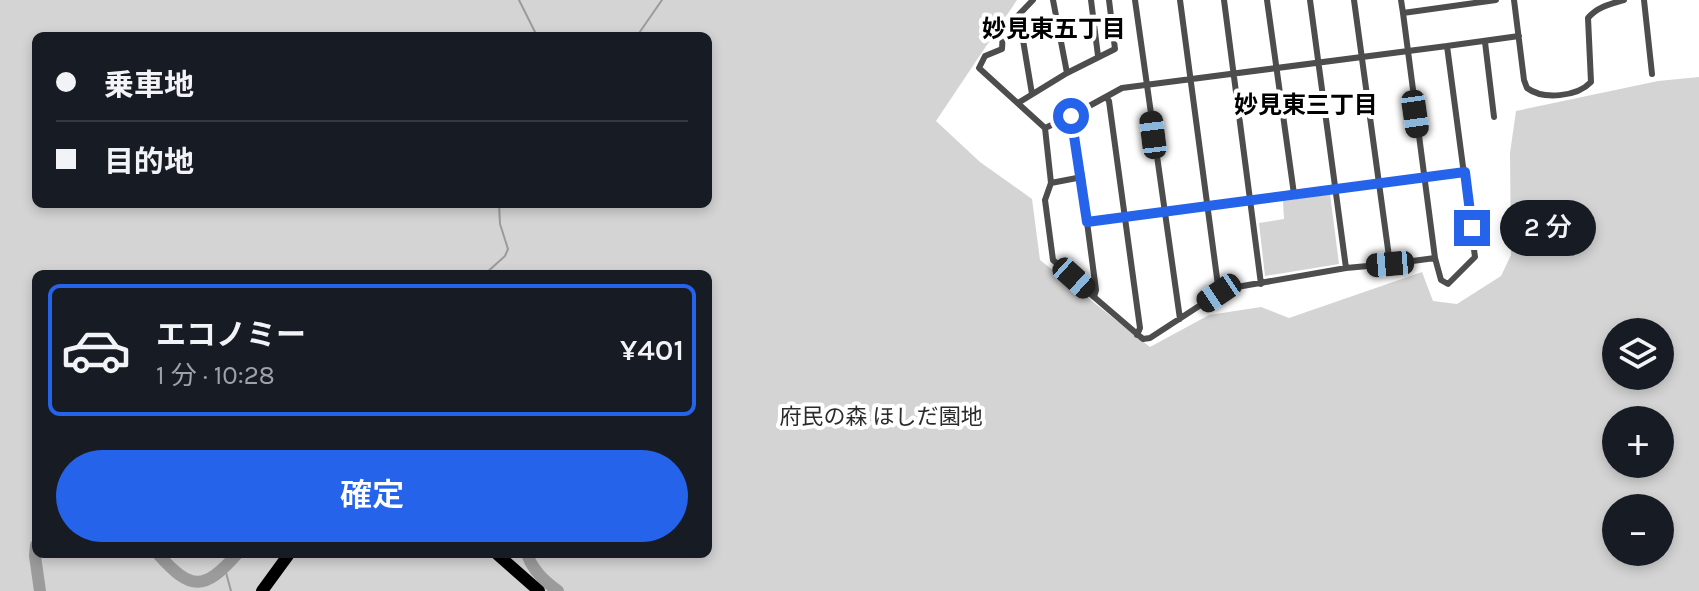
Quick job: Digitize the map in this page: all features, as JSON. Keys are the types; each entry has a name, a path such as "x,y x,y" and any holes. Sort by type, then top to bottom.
{"highway":[{"path":"262,591 286,558"},
{"path":"502,558 539,591"}],"street":[{"path":"1033,0 1003,31 1002,49 985,56 979,68 1045,128 1051,183 1045,200 1053,260 1143,339 1150,338 1219,293 1346,268 1435,258"},
{"path":"1053,0 1067,73"},
{"path":"1091,0 1098,56"},
{"path":"1018,103 1115,49 1109,0"},
{"path":"1135,0 1180,319"},
{"path":"1180,0 1219,293"},
{"path":"1224,0 1261,284"},
{"path":"1267,0 1294,194"},
{"path":"1310,0 1333,190 1346,268"},
{"path":"1354,0 1390,264"},
{"path":"1401,0 1435,258 1441,280 1448,284 1475,257 1447,46"},
{"path":"1403,13 1496,0"},
{"path":"1514,0 1527,88 1543,96 1578,92 1591,82 1593,73 1588,18 1604,6 1624,0"},
{"path":"1644,0 1652,74"},
{"path":"1019,16 1032,94"},
{"path":"1045,128 1122,88 1519,36"},
{"path":"1485,42 1494,117"},
{"path":"1106,97 1140,328 1137,335"},
{"path":"1071,116 1082,177 1096,290 1094,297"},
{"path":"1087,222 1465,172"},
{"path":"1051,183 1082,177"}],"green space":[{"name":"府民の森 ほしだ園地","path":"0,0 1017,0 936,121 980,162 1032,199 1040,260 1150,347 1209,315 1261,307 1289,318 1422,272 1433,301 1457,304 1501,276 1511,255 1510,153 1516,111 1658,81 1699,77 1699,591 0,591"},
{"path":"1330,194 1339,264 1265,276 1259,223 1284,219 1283,201"}],"waterway":[{"path":"519,0 535,32"},
{"path":"640,32 662,0"},
{"path":"489,270 508,249 500,224 499,208"},
{"path":"35,558 40,591"},
{"path":"162,558 180,575 198,582 215,575 233,558"},
{"path":"529,558 540,575 558,591"},
{"path":"225,569 231,591"}],"district":[{"name":"妙見東五丁目","path":"1054,29"},
{"name":"妙見東三丁目","path":"1306,105"}],"route":[{"path":"1071,116 1087,222 1465,172 1472,228"}]}
